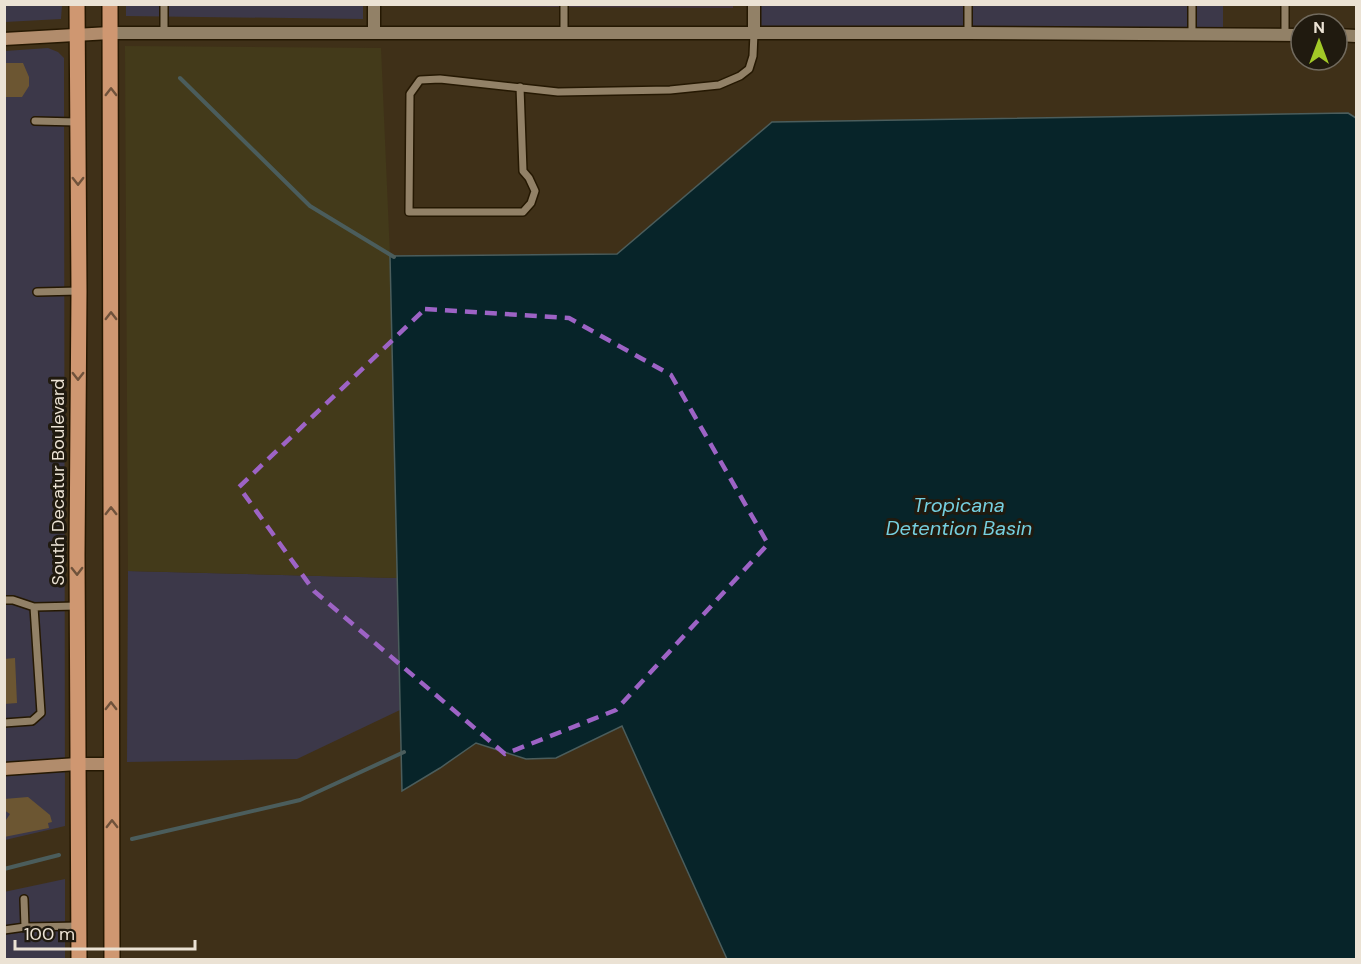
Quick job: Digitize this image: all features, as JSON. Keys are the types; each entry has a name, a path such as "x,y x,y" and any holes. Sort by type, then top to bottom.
{"main road":[{"name":"South Decatur Boulevard","path":"78,4 79,960"},
{"path":"110,4 112,960"}],"street":[{"path":"375,4 375,33"},
{"path":"754,4 754,33"},
{"path":"4,39 110,33 1289,35"},
{"path":"4,769 111,764"}],"lane":[{"path":"164,4 164,34"},
{"path":"564,4 564,33"},
{"path":"968,4 968,33"},
{"path":"1192,4 1192,35"},
{"path":"1285,4 1285,35"},
{"path":"520,87 523,171 529,177 535,191 531,203 523,212 409,212 410,94 420,80 440,78 520,87 558,92 670,90 720,86 749,69 753,56 754,33"},
{"path":"35,121 78,122"},
{"path":"37,292 79,291"},
{"path":"4,600 34,606 77,606"},
{"path":"4,723 32,721 41,712 34,606"},
{"path":"24,899 25,927"},
{"path":"4,930 25,927 79,926"}],"highlighted area":[{"path":"425,309 569,318 671,375 768,544 616,710 505,754 314,591 239,487"}],"shaded area":[{"path":"5,4 62,5 61,19 5,22"},
{"path":"389,4 733,5 733,8 389,6"},
{"path":"126,5 363,5 363,19 126,16"},
{"path":"754,5 1223,5 1223,33 754,33"},
{"path":"48,48 58,52 64,58 65,826 5,840 5,51"},
{"path":"128,571 397,578 400,710 297,759 127,762"},
{"path":"65,879 65,959 5,959 4,892"}],"sand":[{"path":"125,46 381,48 390,256 397,578 128,571"}],"water":[{"name":"Tropicana Detention Basin","path":"1348,113 1356,118 1356,959 727,959 622,726 556,758 526,759 476,743 402,791 390,256 617,254 772,122"}],"building":[{"path":"4,63 23,63 29,77 29,86 22,97 4,97"},
{"path":"15,658 17,703 4,704 4,659"},
{"path":"28,797 50,815 52,822 48,823 49,828 4,837 4,823 10,814 4,810 4,799"}],"waterway":[{"path":"180,78 310,206 394,257"},
{"path":"132,839 300,800 404,752"},
{"path":"4,869 59,855"}]}
